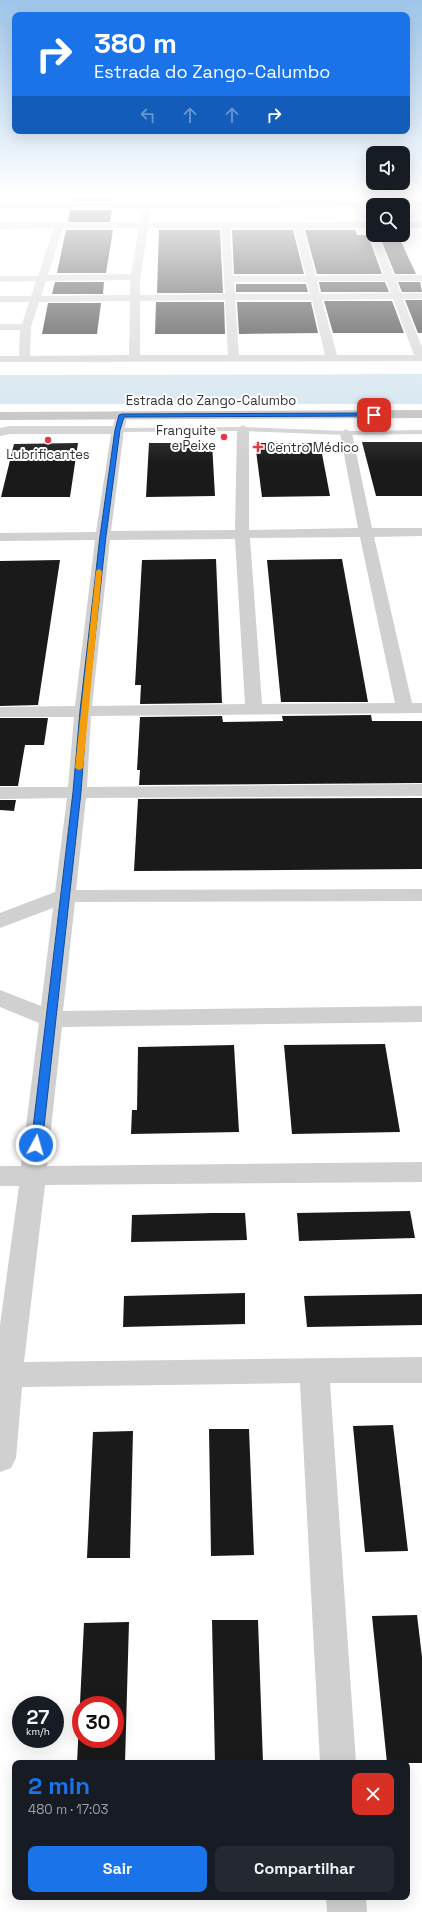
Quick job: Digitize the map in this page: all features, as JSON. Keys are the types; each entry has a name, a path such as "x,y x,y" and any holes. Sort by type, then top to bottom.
{"main road":[{"name":"Estrada do Zango-Calumbo","path":"0,416 120,423 422,414"}],"street":[{"path":"24,360 26,327 39,284"},
{"path":"134,360 135,284"},
{"path":"228,284 234,359"},
{"path":"312,284 332,359"},
{"path":"0,360 422,358 392,284"},
{"path":"0,299 422,296"},
{"path":"0,327 26,327"},
{"path":"0,432 10,430 120,423 103,536 83,711 77,792 33,1176 4,1375 0,1458"},
{"path":"243,429 242,534 254,710"},
{"path":"0,712 413,708 366,532 346,433"},
{"path":"0,537 422,532"},
{"path":"0,793 422,790"},
{"path":"0,921 64,896 422,895"},
{"path":"0,998 50,1019 422,1014"},
{"path":"0,1176 422,1172"},
{"path":"4,1375 314,1370 422,1370"},
{"path":"314,1370 338,1760"},
{"path":"346,1900 347,1912"}],"lane":[{"path":"120,423 346,433 422,432"}],"water":[{"path":"422,374 422,404 0,404 0,375"}],"building":[{"path":"54,284 104,284 103,294 52,294"},
{"path":"157,284 223,284 223,293 157,293"},
{"path":"236,284 306,284 308,292 236,292"},
{"path":"319,284 386,284 389,292 321,292"},
{"path":"399,284 420,284 422,292 402,292"},
{"path":"405,300 422,300 422,333 418,333"},
{"path":"324,301 392,301 404,333 333,333"},
{"path":"156,302 224,302 225,334 155,334"},
{"path":"237,302 311,302 318,333 239,334"},
{"path":"48,303 101,303 97,334 42,334"},
{"path":"362,442 422,442 422,496 376,496"},
{"path":"78,443 70,497 1,497 14,444"},
{"path":"149,443 212,443 215,496 146,497"},
{"path":"255,443 320,443 330,496 262,497"},
{"path":"216,559 222,703 140,704 141,685 135,685 142,560"},
{"path":"342,559 368,702 281,702 267,560"},
{"path":"60,560 38,705 0,706 0,561"},
{"path":"371,715 372,721 422,721 422,783 139,785 140,770 137,770 140,717 222,716 223,722 283,721 282,716"},
{"path":"0,718 48,718 44,745 25,745 18,786 0,786"},
{"path":"422,798 422,869 134,871 138,799"},
{"path":"0,800 16,800 14,811 0,810"},
{"path":"385,1044 400,1132 292,1134 284,1045"},
{"path":"234,1045 239,1132 131,1134 132,1110 137,1110 138,1047"},
{"path":"410,1211 415,1238 299,1241 297,1213"},
{"path":"245,1213 247,1240 131,1242 132,1215"},
{"path":"245,1293 245,1324 123,1327 124,1296"},
{"path":"422,1294 422,1325 307,1327 304,1296"},
{"path":"393,1425 408,1551 365,1552 353,1426"},
{"path":"209,1429 249,1429 254,1555 211,1556"},
{"path":"133,1431 130,1558 87,1558 93,1432"},
{"path":"417,1615 422,1657 422,1763 410,1763 410,1760 387,1760 372,1616"},
{"path":"212,1620 258,1620 263,1760 215,1760"},
{"path":"129,1622 125,1760 77,1760 78,1748 124,1748 124,1696 80,1696 84,1623"}],"slow traffic":[{"path":"79,768 83,711 99,571"}],"place":[{"name":"Franguite e Peixe","path":"224,437"},
{"name":"Lubrificantes","path":"48,440"},
{"name":"Centro Médico","path":"258,447"}],"route":[{"path":"36,1145 77,792 83,711 103,536 118,430 122,415 374,415"}]}
